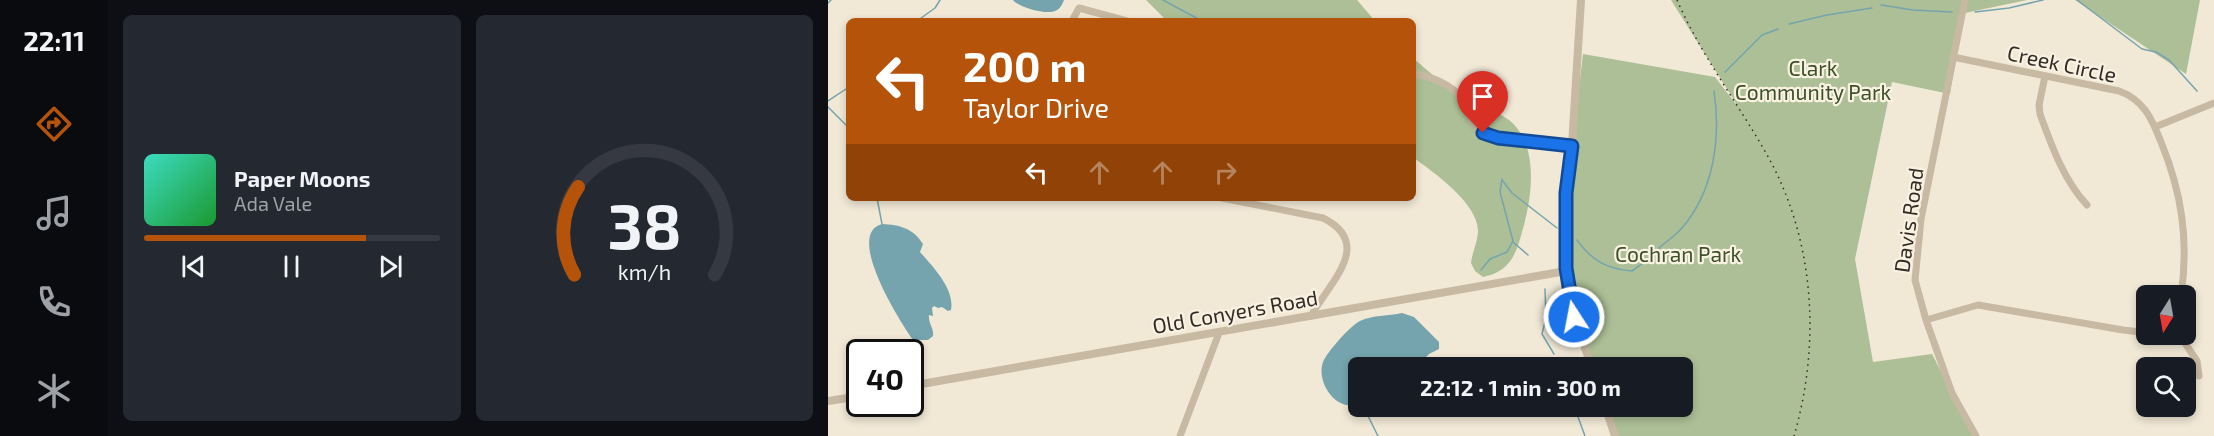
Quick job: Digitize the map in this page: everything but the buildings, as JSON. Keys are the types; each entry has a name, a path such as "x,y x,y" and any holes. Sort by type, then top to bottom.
{"street":[{"path":"1581,0 1572,146 1566,193 1566,271 1574,317 1588,357"},
{"name":"Davis Road","path":"1965,0 1921,219 1915,280 1926,320 1952,393 1976,436"},
{"path":"1073,18 1078,8 1116,18"},
{"name":"Creek Circle","path":"1953,57 2126,94 2142,105 2156,127 2176,182 2182,208 2184,235 2182,285"},
{"path":"1416,74 1454,90 1483,133 1498,138 1572,146"},
{"path":"2045,76 2039,105 2040,114 2070,182 2087,205"},
{"path":"2156,127 2214,103"},
{"path":"1237,201 1323,218 1337,225 1343,232 1347,240 1344,264 1311,316"},
{"name":"Old Conyers Road","path":"924,384 1566,271"},
{"path":"1926,320 1978,305 2136,332"},
{"path":"1180,436 1219,333"},
{"path":"2186,345 2197,361 2199,376"},
{"path":"828,401 846,398"},
{"path":"1609,417 1615,436"}],"green space":[{"path":"1146,0 1357,0 1372,18 1164,18"},
{"path":"1671,0 1965,0 1950,94 1892,82 1855,259 1873,362 1932,354 1974,436 1612,436 1605,417 1693,417 1693,357 1586,357 1562,272 1565,209 1583,54 1715,77 1739,108"},
{"path":"1968,0 2027,0 1965,13"},
{"path":"2075,0 2200,0 2186,74"},
{"path":"1416,60 1466,98 1509,120 1526,143 1531,173 1529,204 1520,240 1514,255 1505,267 1492,275 1483,277 1475,271 1471,263 1478,231 1476,220 1463,200 1416,159"}],"water":[{"path":"1013,0 1064,0 1058,9 1051,12 1026,8"},
{"path":"882,224 906,228 915,234 923,244 920,252 946,286 950,294 951,310 934,306 932,308 933,316 929,315 929,318 933,336 928,340 912,339 888,298 872,261 869,244 872,231"},
{"path":"1402,313 1414,317 1439,342 1439,349 1426,357 1348,357 1348,405 1341,403 1334,399 1325,386 1322,378 1323,362 1351,328 1360,321"}],"waterway":[{"path":"828,3 831,0"},
{"path":"921,18 935,8 940,0"},
{"path":"1163,0 1196,18"},
{"path":"1975,12 2009,8 2043,0"},
{"path":"2077,0 2142,49 2156,52 2169,60 2197,91"},
{"path":"1881,5 1913,10 1952,12"},
{"path":"1789,24 1872,8"},
{"path":"1725,72 1762,35 1778,29"},
{"path":"828,101 846,89"},
{"path":"1577,240 1594,259 1601,263 1632,271 1681,229 1692,214 1708,181 1715,146 1714,91"},
{"path":"828,107 846,125"},
{"path":"1481,270 1490,259 1507,252 1513,241 1500,192 1502,179"},
{"path":"1502,180 1512,193 1557,228"},
{"path":"878,201 882,224"},
{"path":"1513,242 1528,255"},
{"path":"1545,289 1546,318 1542,334 1554,354"},
{"path":"1368,417 1378,436"},
{"path":"1578,417 1585,436"}],"railway":[{"path":"1677,0 1708,59 1766,153 1795,220 1804,256 1809,292 1810,328 1803,401 1794,436"}],"route":[{"path":"1483,133 1498,138 1572,146 1566,193 1565,229 1566,268 1574,317"}],"park label":[{"name":"Clark Community Park","path":"1813,79"},
{"name":"Cochran Park","path":"1678,253"}]}
